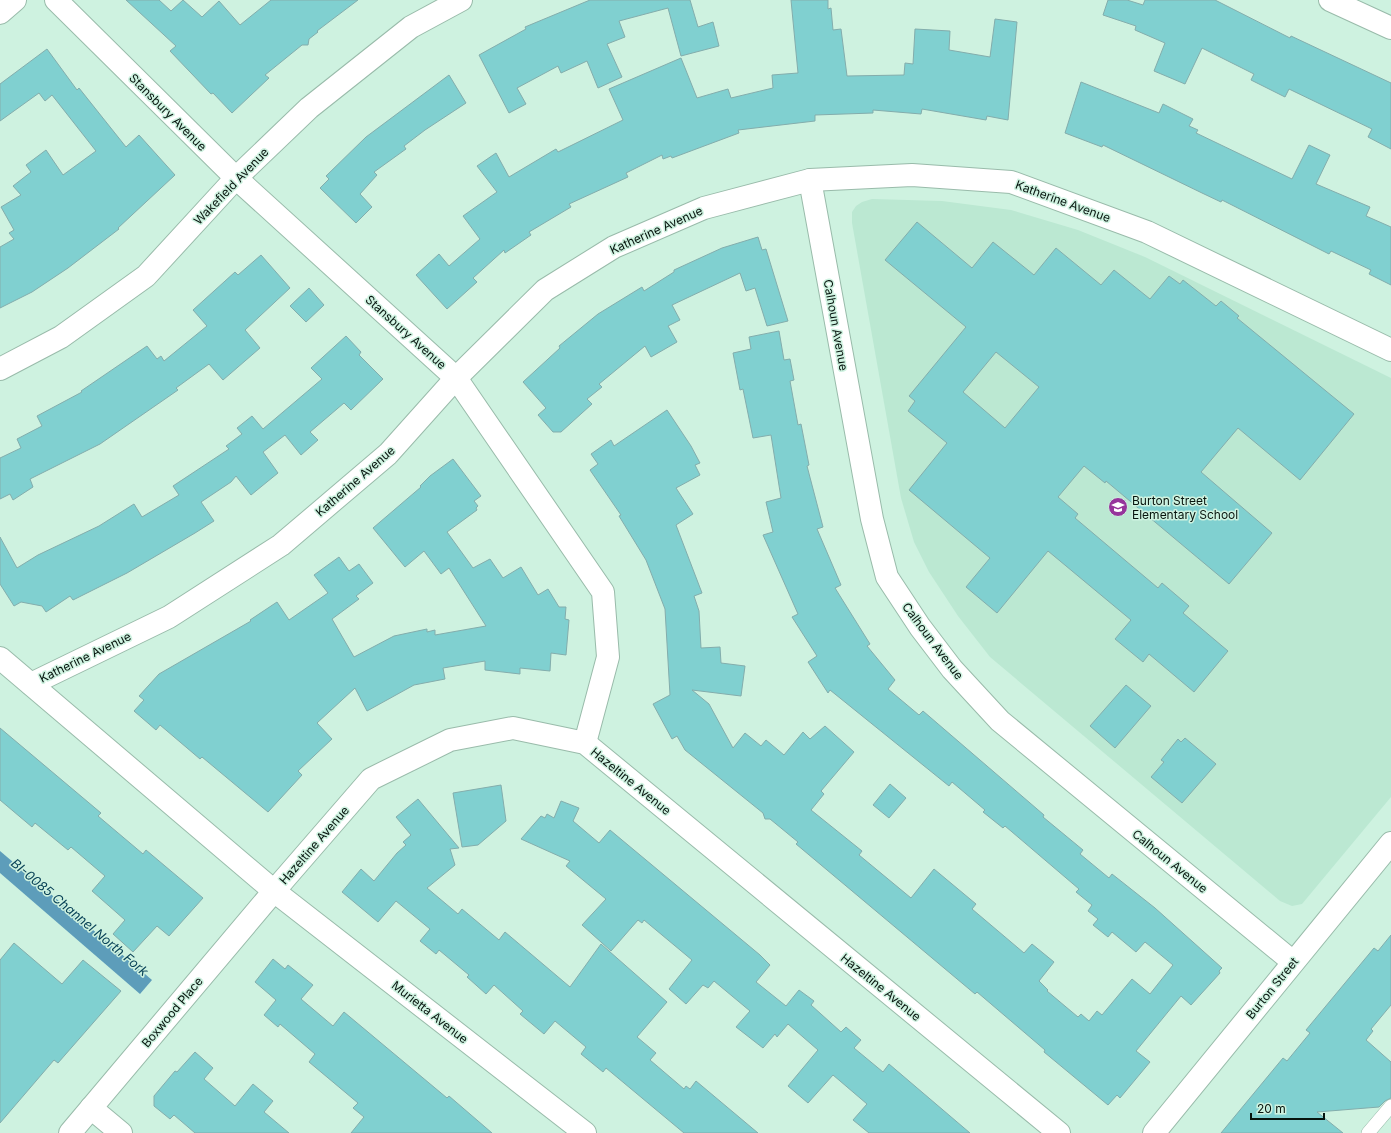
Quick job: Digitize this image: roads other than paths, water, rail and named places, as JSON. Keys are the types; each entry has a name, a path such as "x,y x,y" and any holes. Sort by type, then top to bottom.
{"street":[{"path":"0,13 15,0"},
{"name":"Stansbury Avenue","path":"56,0 236,178 456,378 603,592 608,657 585,743"},
{"name":"Wakefield Avenue","path":"0,368 61,337 146,276 236,178 309,108 411,27 461,0"},
{"path":"1330,0 1391,28"},
{"name":"Katherine Avenue","path":"31,684 168,617 281,545 388,454 456,378 545,290 614,246 704,208 810,180 912,174 1011,182 1146,232 1391,350"},
{"name":"Calhoun Avenue","path":"810,180 872,519 887,577 920,628 952,669 1000,721 1293,962"},
{"name":"Hazeltine Avenue","path":"0,658 274,891 371,779 450,740 513,728 585,743 1059,1133"},
{"name":"Burton Street","path":"1154,1133 1391,843"},
{"name":"Boxwood Place","path":"70,1133 274,891"},
{"name":"Murietta Avenue","path":"274,891 585,1133"},
{"path":"92,1108 121,1133"}],"lane":[{"path":"1368,1133 1391,1106"}],"water":[{"path":"0,851 152,980 140,994 0,873"}],"place":[{"name":"Burton Street Elementary School","path":"1118,507"}],"water label":[{"name":"BI-0085 Channel North Fork","path":"80,917"}]}
